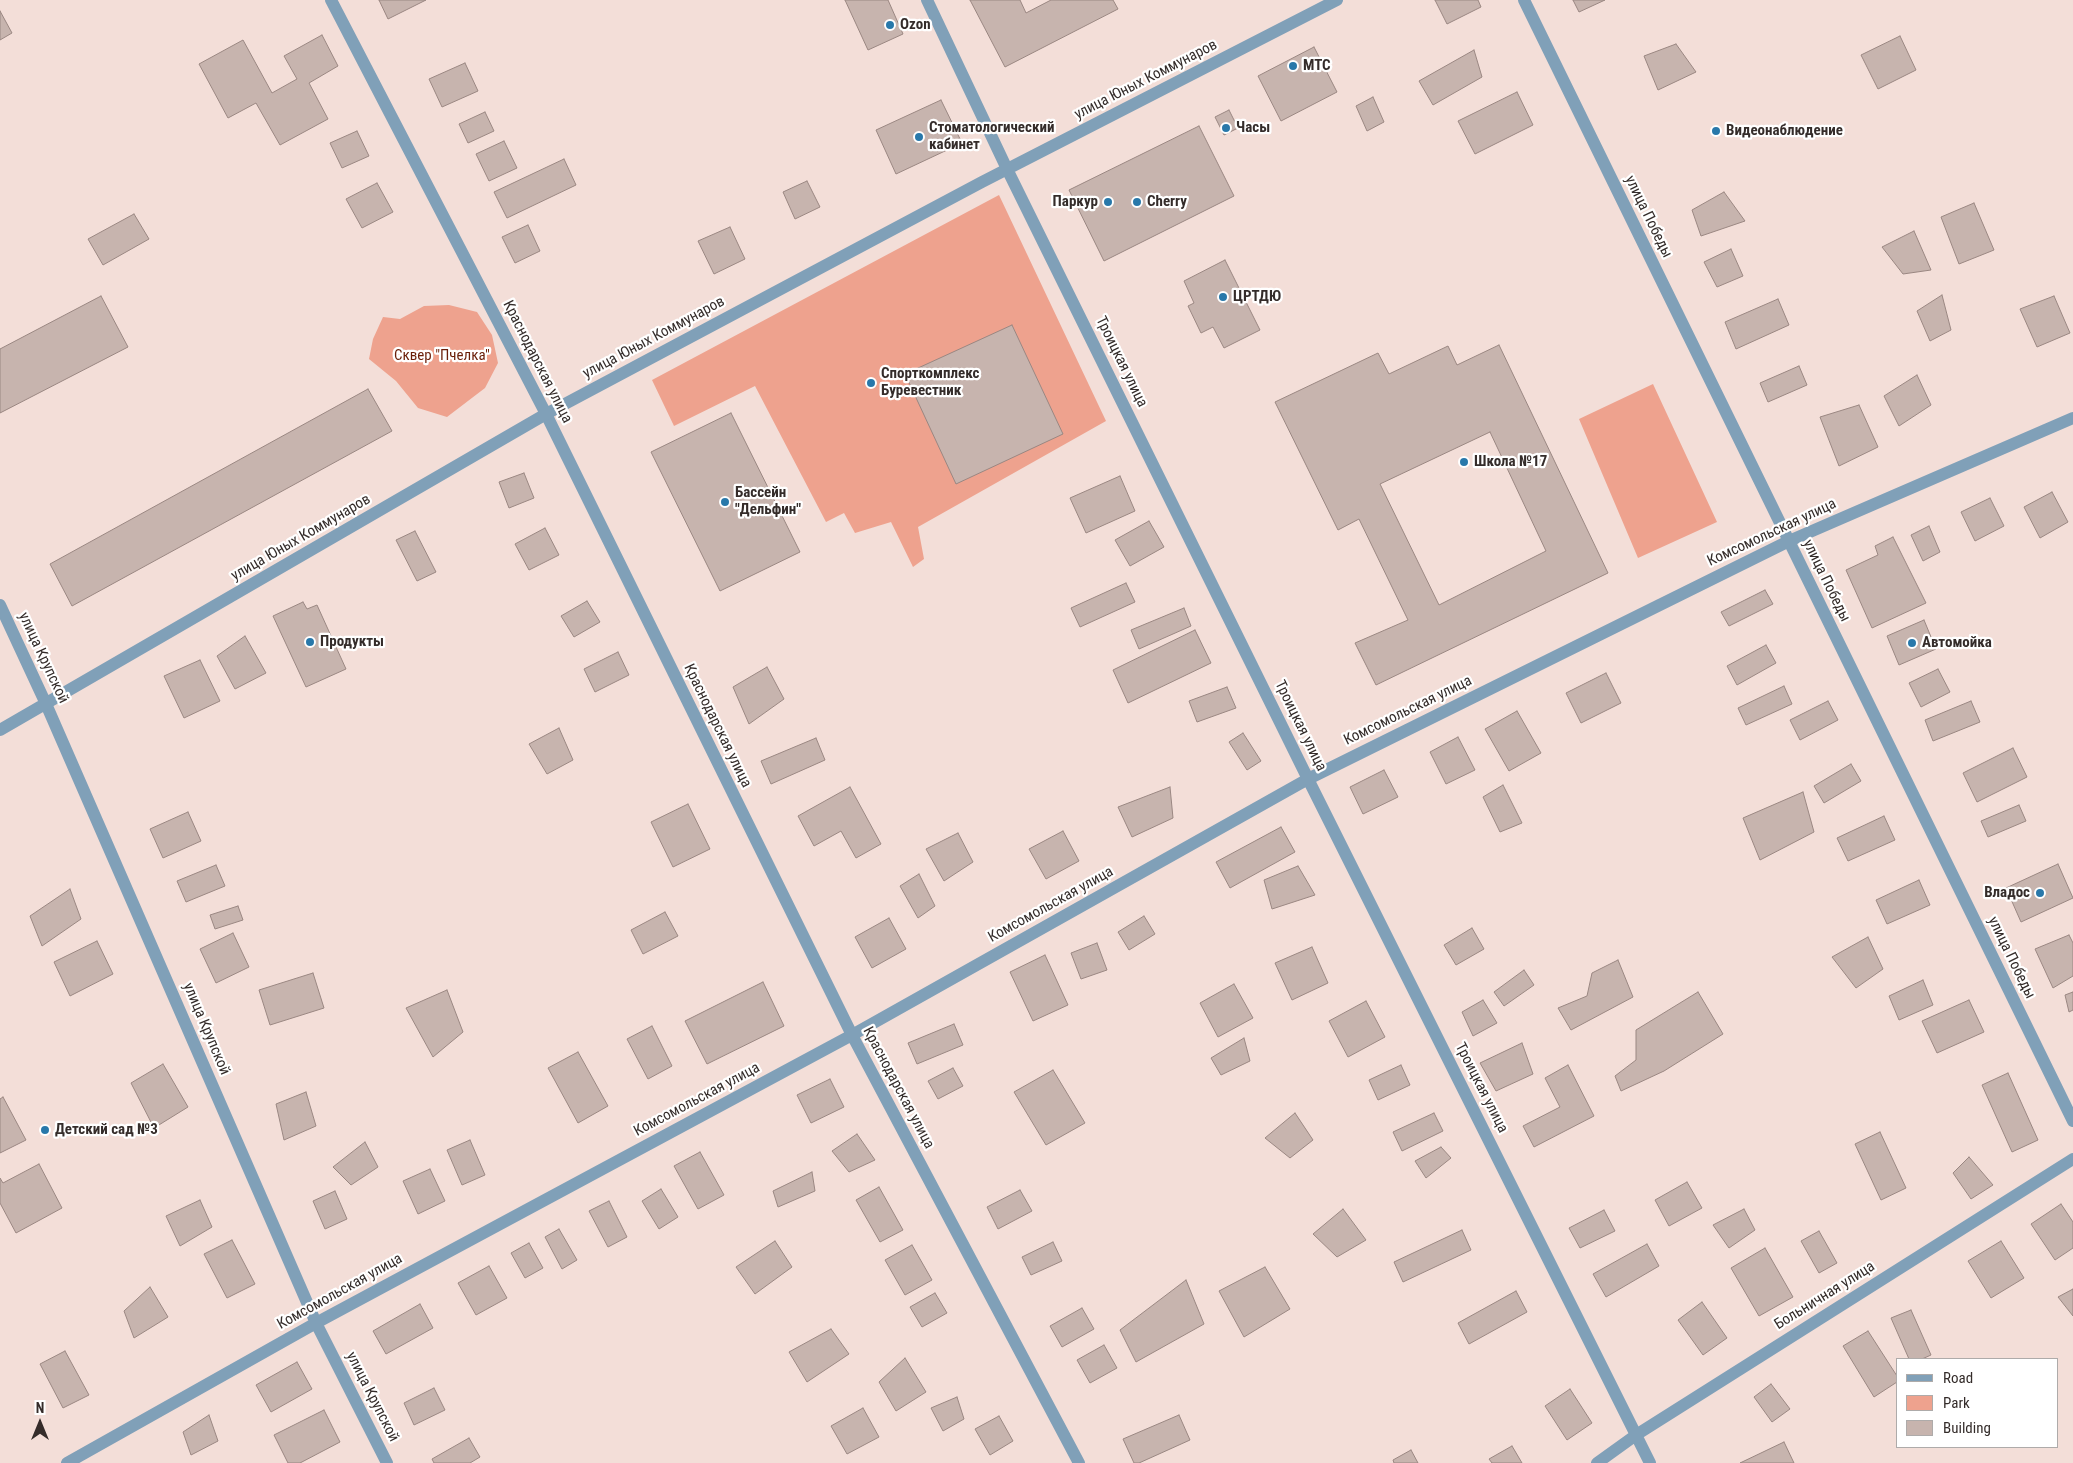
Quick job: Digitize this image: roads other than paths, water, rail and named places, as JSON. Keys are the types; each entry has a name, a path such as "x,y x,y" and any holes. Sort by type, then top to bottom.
{"street":[{"name":"Краснодарская улица","path":"331,0 546,414 852,1035 1080,1463"},
{"name":"Троицкая улица","path":"927,0 1007,169 1308,779 1650,1463"},
{"name":"улица Юных Коммунаров","path":"0,730 546,414 1007,169 1337,0"},
{"name":"улица Победы","path":"1524,0 2073,1121"},
{"name":"Комсомольская улица","path":"67,1463 316,1323 852,1035 1308,779 1789,541 2073,418"},
{"name":"улица Крупской","path":"0,605 46,704 316,1323 387,1463"},
{"name":"Больничная улица","path":"1597,1463 1636,1434 2073,1159"}],"place":[{"name":"Ozon","path":"890,25"},
{"name":"МТС","path":"1293,66"},
{"name":"Часы","path":"1226,128"},
{"name":"Видеонаблюдение","path":"1716,131"},
{"name":"Стоматологический кабинет","path":"919,137"},
{"name":"Паркур","path":"1108,202"},
{"name":"Cherry","path":"1137,202"},
{"name":"ЦРТДЮ","path":"1223,297"},
{"name":"Cпорткомплекс Буревестник","path":"871,383"},
{"name":"Школа №17","path":"1464,462"},
{"name":"Бассейн \"Дельфин\"","path":"725,502"},
{"name":"Продукты","path":"310,642"},
{"name":"Автомойка","path":"1912,643"},
{"name":"Владос","path":"2040,893"},
{"name":"Детский сад №3","path":"45,1130"}],"park label":[{"name":"Сквер \"Пчелка\"","path":"442,356"}]}
